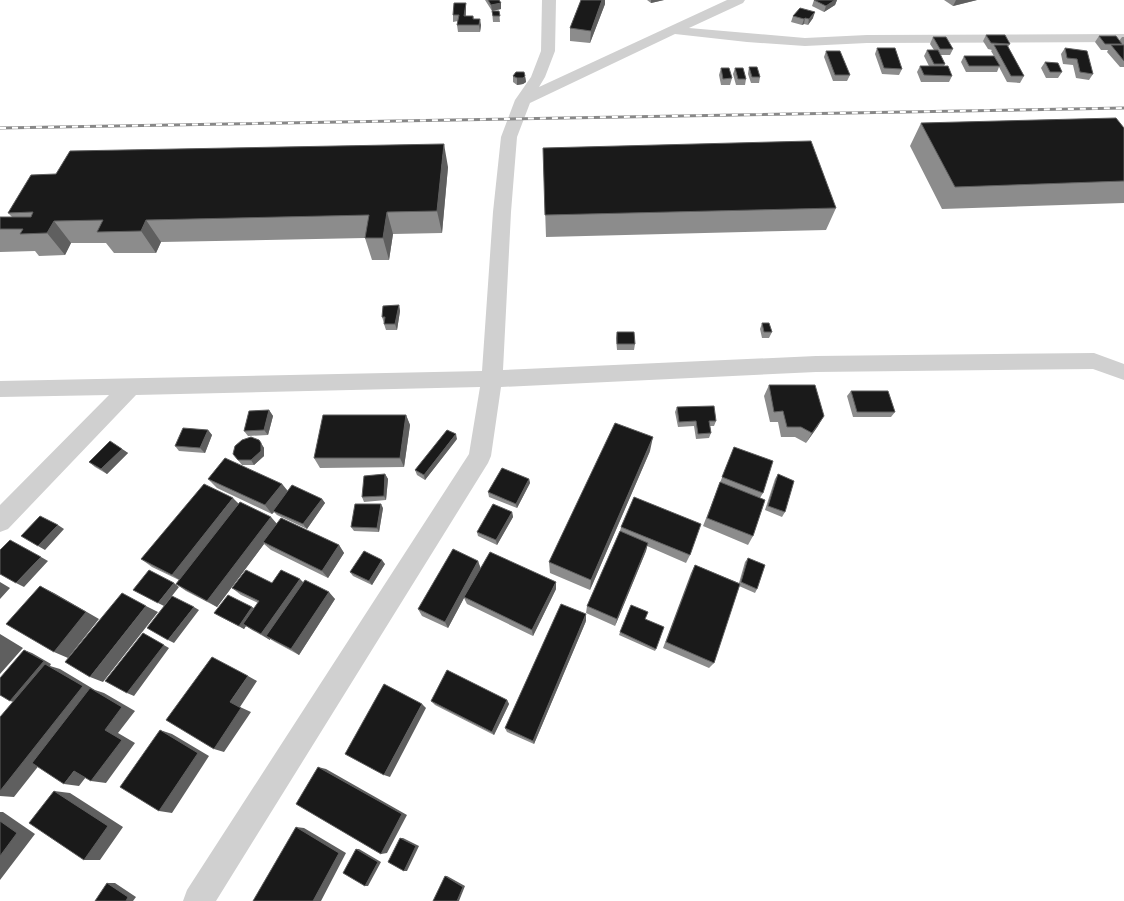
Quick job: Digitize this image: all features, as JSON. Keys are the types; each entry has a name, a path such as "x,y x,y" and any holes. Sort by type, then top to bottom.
{"street":[{"path":"198,901 480,456 492,378 502,212 509,137 523,100 538,77 548,51 549,0"},
{"path":"523,100 738,0"},
{"path":"672,30 747,38 805,42 867,39 1124,38"},
{"path":"0,389 492,378 840,364 1094,361 1124,372"},
{"path":"0,521 130,387"}],"building":[{"path":"488,0 499,0 501,3 491,5"},
{"path":"581,0 602,0 591,31 570,28"},
{"path":"814,0 835,0 826,6"},
{"path":"454,3 466,3 464,16 473,16 473,19 480,19 479,25 457,25 459,15 453,15"},
{"path":"800,8 815,12 809,19 793,16"},
{"path":"492,11 499,11 500,16 493,16"},
{"path":"986,35 1005,35 1010,44 991,43"},
{"path":"1099,36 1116,36 1122,44 1105,44"},
{"path":"933,37 946,37 953,49 940,49"},
{"path":"994,45 1007,45 1024,76 1011,76"},
{"path":"1111,45 1124,45 1124,61"},
{"path":"877,48 895,48 902,69 884,68"},
{"path":"1065,48 1087,51 1093,74 1080,72 1077,59 1067,58"},
{"path":"927,50 938,50 945,64 934,64"},
{"path":"826,51 840,51 850,75 835,75"},
{"path":"964,56 994,56 1000,66 969,66"},
{"path":"1045,62 1058,63 1062,72 1050,72"},
{"path":"920,66 948,66 952,76 924,75"},
{"path":"749,67 757,67 760,77 752,77"},
{"path":"721,68 729,68 732,78 723,79"},
{"path":"735,68 743,68 746,79 738,79"},
{"path":"516,72 524,72 525,76 523,78 517,78 513,76"},
{"path":"1116,118 1124,128 1124,181 955,187 921,123"},
{"path":"811,141 836,208 545,215 543,148"},
{"path":"444,144 437,211 387,212 383,238 365,238 369,215 146,220 141,231 97,232 103,220 54,221 47,233 20,234 23,229 0,229 0,217 31,217 33,212 8,213 31,175 56,174 70,151"},
{"path":"399,305 395,324 384,324 385,317 382,317 383,306"},
{"path":"762,323 769,323 772,332 764,332"},
{"path":"617,332 634,332 635,344 617,344"},
{"path":"769,385 815,385 824,416 812,433 801,427 787,427 783,411 774,412"},
{"path":"851,391 888,391 895,412 857,412"},
{"path":"714,406 716,421 709,421 711,433 698,434 696,421 679,422 677,407"},
{"path":"269,410 264,430 244,431 249,411"},
{"path":"323,415 406,415 400,458 314,458"},
{"path":"615,423 653,437 591,580 549,562"},
{"path":"183,428 208,430 200,448 175,446"},
{"path":"447,430 456,434 424,475 415,470"},
{"path":"251,437 259,440 261,443 261,451 251,460 238,460 233,454 235,446 242,440"},
{"path":"110,441 122,449 101,469 89,462"},
{"path":"734,447 773,461 763,493 722,477"},
{"path":"225,458 282,484 265,505 208,479"},
{"path":"502,468 529,479 516,504 488,492"},
{"path":"385,474 384,496 362,497 364,476"},
{"path":"778,474 794,481 785,512 768,506"},
{"path":"720,482 765,500 753,536 707,518"},
{"path":"204,484 233,498 172,575 141,559"},
{"path":"292,485 322,499 303,524 273,511"},
{"path":"634,497 701,524 690,555 621,527"},
{"path":"240,502 271,517 207,601 176,584"},
{"path":"355,504 381,504 377,528 351,527"},
{"path":"493,504 512,512 496,540 477,532"},
{"path":"40,516 58,525 38,546 21,536"},
{"path":"281,518 339,545 322,571 263,542"},
{"path":"620,531 648,543 617,619 587,606"},
{"path":"10,540 41,557 16,583 0,574 0,550"},
{"path":"453,549 478,561 445,622 418,609"},
{"path":"364,551 382,560 369,581 350,572"},
{"path":"490,552 556,582 532,630 464,597"},
{"path":"748,558 765,565 757,589 741,582"},
{"path":"695,565 740,584 714,663 666,642"},
{"path":"149,570 174,583 158,603 133,590"},
{"path":"246,570 272,583 281,570 300,579 261,634 243,624 259,601 232,588"},
{"path":"305,580 329,592 291,649 266,636"},
{"path":"40,586 86,612 54,652 6,624"},
{"path":"122,593 146,606 90,677 65,662"},
{"path":"228,595 252,607 239,626 214,613"},
{"path":"172,596 194,607 168,640 147,628"},
{"path":"561,604 586,614 533,741 505,728"},
{"path":"631,605 648,612 645,619 664,627 656,649 620,632"},
{"path":"143,633 164,645 127,693 105,681"},
{"path":"24,650 44,661 10,701 0,695 0,678"},
{"path":"212,657 248,676 230,702 241,708 214,749 166,720"},
{"path":"45,664 83,686 0,791 0,717"},
{"path":"447,670 507,700 492,732 431,701"},
{"path":"384,684 422,704 384,775 345,754"},
{"path":"90,688 122,707 105,730 122,740 91,781 74,771 64,784 32,763"},
{"path":"160,730 198,753 159,811 120,787"},
{"path":"318,767 402,814 381,854 296,804"},
{"path":"54,791 108,826 84,860 29,823"},
{"path":"0,821 17,833 0,856"},
{"path":"296,827 339,853 313,901 253,901"},
{"path":"400,838 416,846 404,871 388,862"},
{"path":"356,849 378,862 365,886 343,873"},
{"path":"445,876 463,887 457,901 433,901"},
{"path":"107,883 128,897 126,901 95,901"}],"railway":[{"path":"0,128 1124,108"}]}
